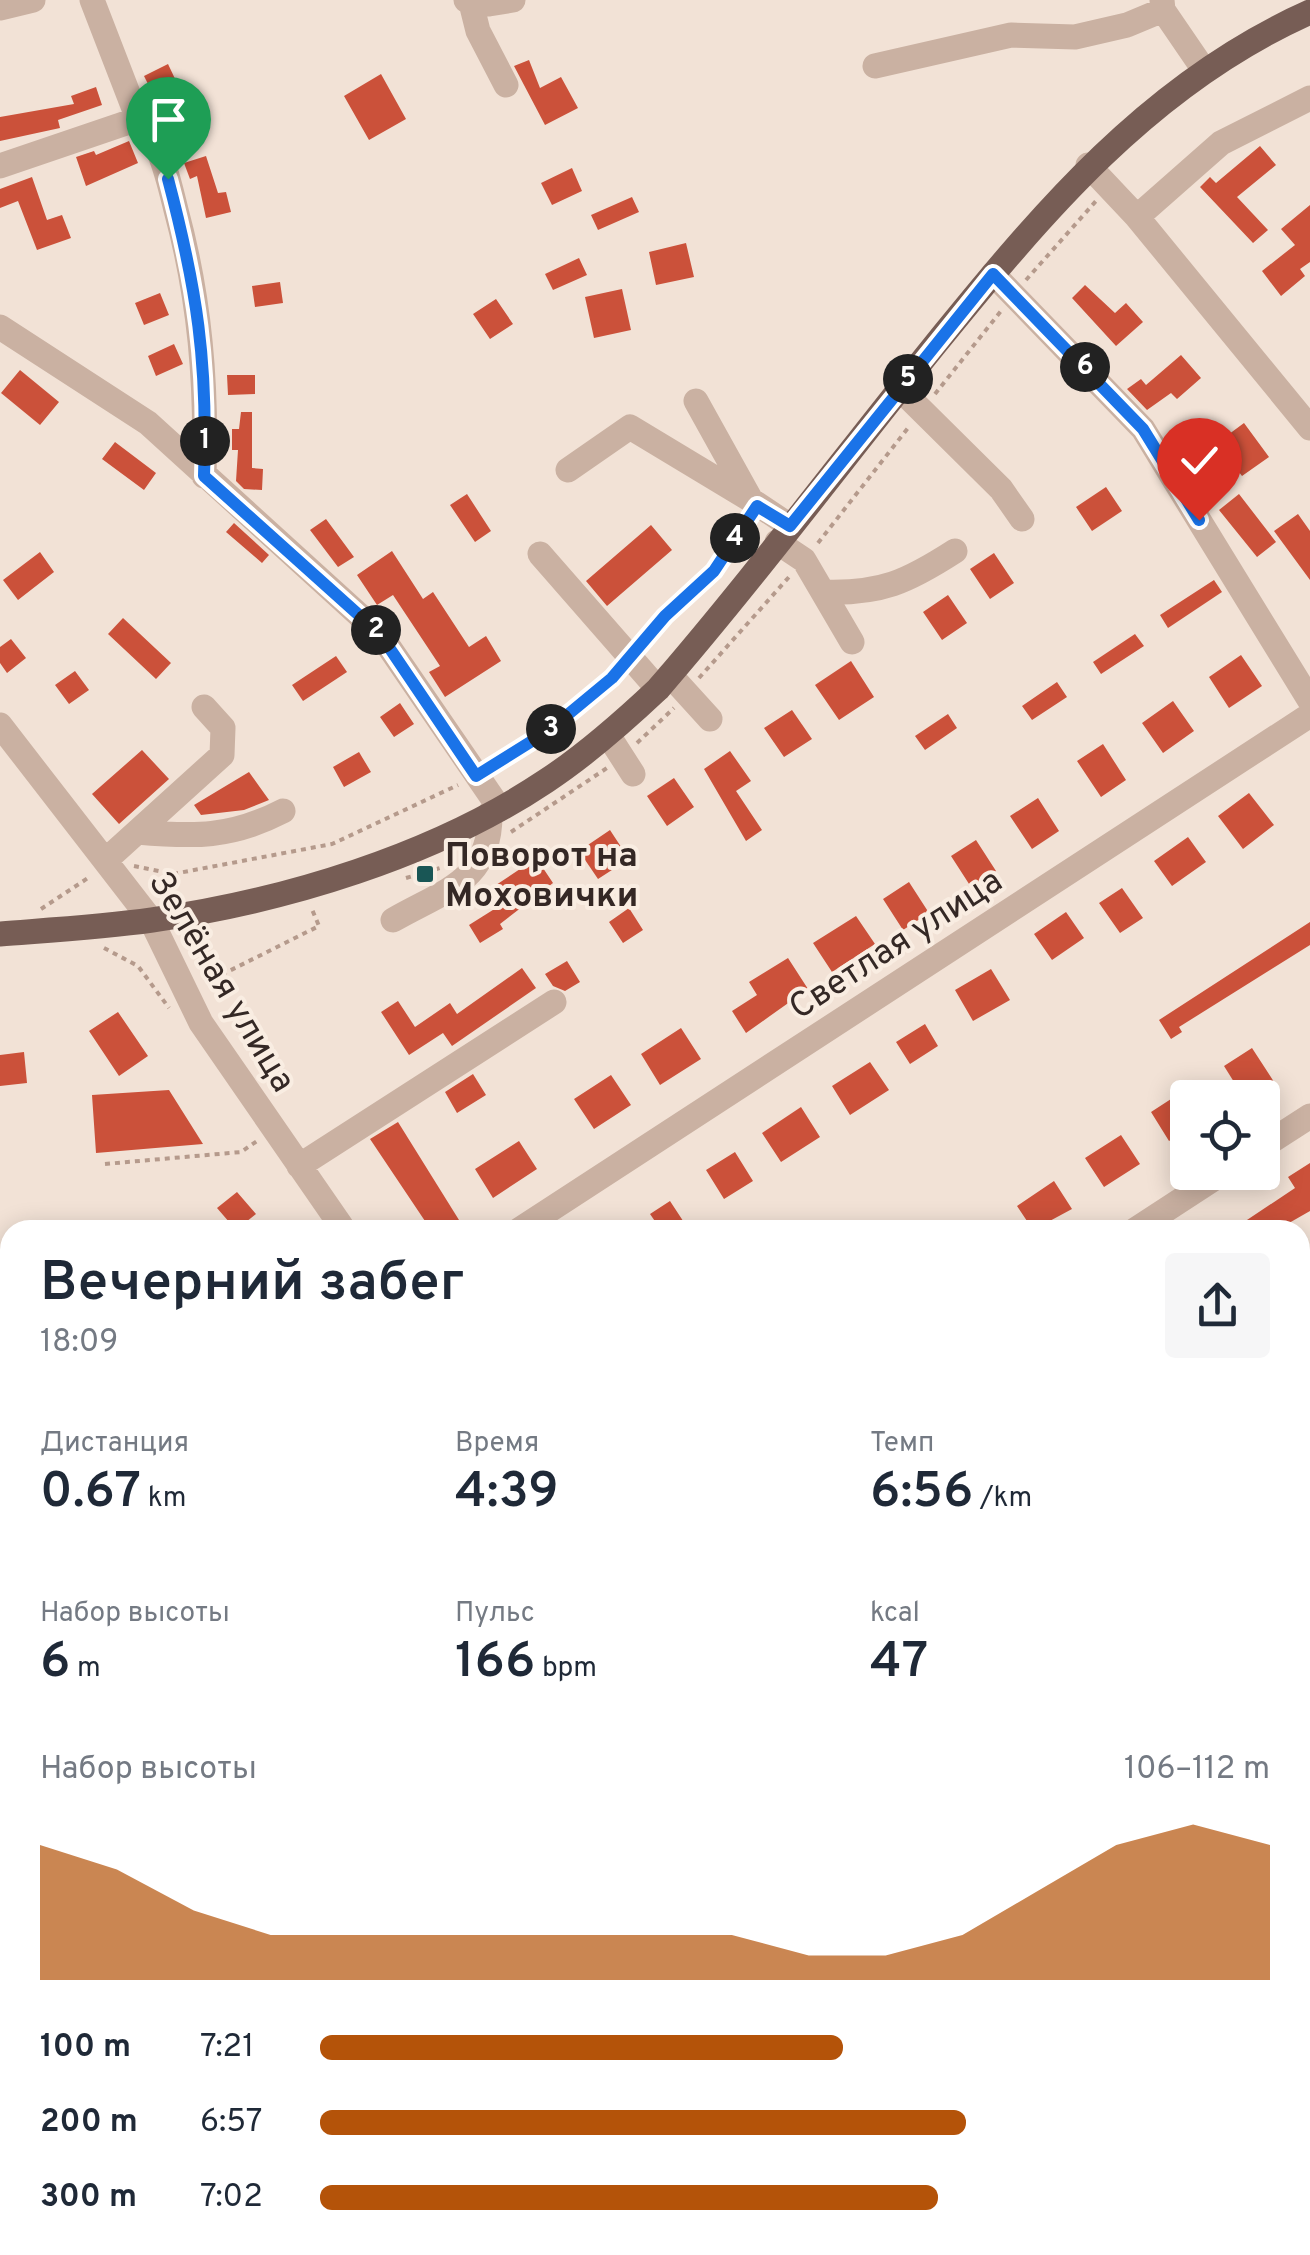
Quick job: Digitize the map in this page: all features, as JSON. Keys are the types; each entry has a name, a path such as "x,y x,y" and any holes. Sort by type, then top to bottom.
{"main road":[{"path":"0,934 151,920 296,888 396,855 495,811 608,734 664,682 993,274 1088,164 1204,70 1310,12"}],"street":[{"path":"0,8 33,0"},
{"path":"92,0 138,119 151,132 168,179 194,278 204,341 204,476"},
{"path":"506,85 468,2 513,0"},
{"path":"875,66 1011,36 1074,38 1127,25 1162,5 1204,70"},
{"path":"1137,217 1222,143 1310,98"},
{"path":"0,166 138,119"},
{"path":"1088,164 1137,217 1310,428"},
{"path":"993,274 1143,429 1310,702"},
{"path":"0,327 148,423 380,634 476,776 495,811 490,843 474,874 392,920"},
{"path":"900,389 1001,489 1022,519"},
{"path":"696,401 754,503"},
{"path":"568,470 630,427 754,503 804,560 852,642"},
{"path":"823,592 865,594 896,584 955,552"},
{"path":"540,554 630,656 710,720"},
{"path":"110,864 138,832 222,755 223,728 204,707"},
{"name":"Светлая улица","path":"534,1220 1310,716"},
{"name":"Зелёная улица","path":"0,725 151,920 201,1024 337,1220"},
{"path":"608,734 633,774"},
{"path":"138,832 192,836 246,830 283,811"},
{"path":"298,1166 554,1002"},
{"path":"1280,1135 1310,1116"},
{"path":"1150,1220 1196,1190"}],"path":[{"path":"27,912 40,912 43,904 110,864 139,865 173,874 332,844 476,776 548,731 612,678 665,616 714,571 754,503"},
{"path":"204,990 200,976 221,976 319,926 310,907"},
{"path":"90,946 124,956 173,1014"},
{"path":"105,1164 241,1152 273,1131"}],"building":[{"path":"529,60 540,88 561,77 578,108 545,125 514,66"},
{"path":"168,64 186,102 197,97 205,114 179,127 165,99 157,102 144,76"},
{"path":"381,74 406,119 369,140 344,96"},
{"path":"96,87 102,105 58,120 60,128 0,141 0,117 74,104 71,96"},
{"path":"129,141 138,163 86,186 76,157 94,151 96,155"},
{"path":"1260,146 1276,165 1237,197 1268,230 1253,243 1200,187 1210,177 1216,183"},
{"path":"206,156 218,193 226,192 231,212 206,218 197,176 190,179 184,163"},
{"path":"572,168 582,191 552,205 541,183"},
{"path":"32,177 47,220 62,215 71,238 37,250 18,201 0,208 0,189"},
{"path":"632,197 639,212 598,230 591,215"},
{"path":"1310,205 1310,262 1300,269 1305,276 1281,296 1262,271 1295,245 1281,229"},
{"path":"686,243 694,277 656,285 649,252"},
{"path":"579,258 587,275 553,290 545,274"},
{"path":"280,282 283,303 255,307 252,286"},
{"path":"1085,285 1115,313 1126,303 1143,322 1116,346 1072,298"},
{"path":"622,289 631,330 594,338 585,297"},
{"path":"160,293 169,315 144,325 135,303"},
{"path":"496,299 513,324 490,339 473,314"},
{"path":"174,344 183,364 156,376 148,356"},
{"path":"1181,355 1201,378 1177,399 1171,393 1147,410 1127,389 1141,379 1146,385"},
{"path":"20,370 59,402 40,425 1,393"},
{"path":"227,375 255,375 255,394 228,395"},
{"path":"241,412 252,412 252,468 263,469 262,490 244,489 236,481 238,450 232,450 232,429 239,429"},
{"path":"1244,423 1269,457 1242,476 1217,443"},
{"path":"115,442 156,473 144,490 102,459"},
{"path":"1106,487 1122,511 1092,531 1076,507"},
{"path":"467,494 491,531 475,542 450,505"},
{"path":"1239,494 1276,542 1257,557 1219,510"},
{"path":"1298,514 1310,531 1310,580 1274,531"},
{"path":"326,519 354,557 338,567 310,530"},
{"path":"234,523 269,555 262,563 226,532"},
{"path":"651,525 672,550 607,606 586,581"},
{"path":"392,551 423,599 433,592 469,647 486,636 501,661 445,697 429,672 440,666 393,595 377,605 357,575"},
{"path":"40,552 54,572 18,600 3,580"},
{"path":"994,553 1014,583 990,599 970,569"},
{"path":"1214,580 1222,592 1168,628 1160,615"},
{"path":"948,595 967,623 942,640 923,612"},
{"path":"123,618 171,663 156,679 108,634"},
{"path":"1135,634 1144,646 1101,674 1093,662"},
{"path":"11,639 26,658 7,673 0,663 0,647"},
{"path":"1241,655 1262,686 1229,708 1209,677"},
{"path":"336,656 347,672 303,701 292,685"},
{"path":"851,661 874,697 839,720 815,685"},
{"path":"75,671 89,690 69,704 55,685"},
{"path":"1057,682 1067,697 1032,720 1022,706"},
{"path":"1173,701 1194,731 1163,753 1142,723"},
{"path":"400,703 414,724 394,737 380,717"},
{"path":"792,710 812,739 784,757 764,728"},
{"path":"948,714 957,728 925,750 915,736"},
{"path":"1103,744 1126,780 1101,797 1077,761"},
{"path":"142,750 169,779 119,824 92,794"},
{"path":"730,751 751,781 736,791 762,830 746,841 704,769"},
{"path":"359,752 371,772 344,787 333,767"},
{"path":"249,772 269,800 244,810 201,815 194,805"},
{"path":"674,778 694,807 667,826 647,796"},
{"path":"1249,793 1274,825 1243,849 1218,816"},
{"path":"1038,798 1059,831 1032,849 1010,816"},
{"path":"610,830 629,859 598,879 579,851"},
{"path":"1188,837 1206,862 1172,886 1154,861"},
{"path":"976,840 996,871 971,887 951,856"},
{"path":"531,850 553,883 500,924 503,929 480,943 469,925 504,903 493,887 523,867 517,858"},
{"path":"909,882 929,913 903,930 883,899"},
{"path":"1122,888 1143,918 1120,933 1099,903"},
{"path":"629,908 643,930 623,943 609,922"},
{"path":"1066,912 1084,938 1052,960 1034,934"},
{"path":"856,916 875,944 832,972 813,943"},
{"path":"1310,922 1310,945 1179,1027 1182,1032 1171,1039 1159,1020"},
{"path":"788,958 808,989 746,1033 732,1011 757,995 749,982"},
{"path":"567,961 580,982 565,991 553,986 545,974"},
{"path":"522,968 536,988 452,1046 443,1033 409,1055 381,1012 398,1001 415,1027 450,1003 457,1014"},
{"path":"991,969 1010,1000 973,1021 955,990"},
{"path":"118,1012 148,1056 119,1076 89,1031"},
{"path":"925,1024 938,1046 910,1064 896,1042"},
{"path":"681,1028 701,1059 660,1085 641,1054"},
{"path":"1252,1048 1273,1080 1233,1080 1224,1066"},
{"path":"24,1052 27,1083 0,1086 0,1055"},
{"path":"870,1062 889,1090 850,1115 832,1086"},
{"path":"473,1074 486,1095 457,1113 445,1092"},
{"path":"611,1075 631,1105 594,1129 574,1099"},
{"path":"169,1090 203,1144 96,1153 92,1095"},
{"path":"1170,1100 1170,1140 1169,1141 1151,1112"},
{"path":"801,1107 820,1137 781,1162 762,1133"},
{"path":"398,1122 459,1220 424,1220 370,1139"},
{"path":"1121,1135 1140,1164 1104,1187 1085,1158"},
{"path":"519,1141 537,1169 493,1198 475,1169"},
{"path":"735,1152 753,1181 724,1199 706,1170"},
{"path":"1310,1163 1310,1211 1294,1220 1247,1220 1295,1188 1288,1177"},
{"path":"1054,1181 1072,1209 1052,1220 1026,1220 1017,1206"},
{"path":"237,1192 256,1214 248,1220 227,1220 217,1208"},
{"path":"670,1201 682,1220 654,1220 650,1214"}],"place":[{"name":"Поворот на Моховички","path":"425,874"}],"route":[{"path":"168,179 194,278 204,341 204,476 380,634 476,776 548,731 612,678 665,616 714,571 757,506 790,526 993,274 1016,292 1143,429 1199,520"}]}
